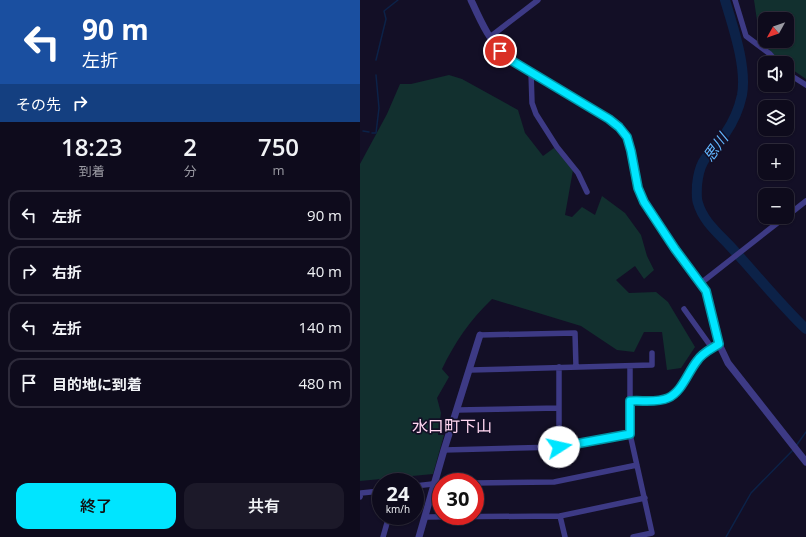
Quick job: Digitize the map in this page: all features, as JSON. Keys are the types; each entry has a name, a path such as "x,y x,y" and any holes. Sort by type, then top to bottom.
{"street":[{"path":"471,0 490,37 500,51 509,59 609,119 619,127 627,137 638,188 644,202 675,249 706,291 719,344 728,363 806,462"},
{"path":"490,37 538,0"},
{"path":"736,0 746,36 772,56"},
{"path":"531,72 532,103 536,114 557,147 578,173 587,192"},
{"path":"794,77 806,85"},
{"path":"794,210 806,201"},
{"path":"701,283 776,224"},
{"path":"684,309 712,348"},
{"path":"440,473 444,450 480,335 575,334 576,367"},
{"path":"630,401 658,400 668,398 676,392 697,360 719,344"},
{"path":"470,370 652,365 652,353"},
{"path":"630,366 630,434 652,533 633,537"},
{"path":"559,368 559,447"},
{"path":"457,410 559,408"},
{"path":"444,450 559,447 630,434"},
{"path":"484,483 554,482 637,465"},
{"path":"360,497 361,493 372,492"},
{"path":"425,518 560,516 645,498"},
{"path":"419,537 432,499"},
{"path":"560,516 565,537"},
{"path":"383,537 386,525"}],"green space":[{"path":"754,0 806,0 806,79 794,71 794,56 774,56 768,48 794,48 794,12 758,12 758,27"},
{"path":"449,75 462,79 518,110 525,133 543,156 554,148 573,170 565,215 572,217 582,207 595,215 602,196 625,213 641,235 647,256 654,270 644,279 635,266 616,280 629,293 656,292 668,302 695,347 681,368 667,370 662,332 644,332 634,352 617,350 581,326 492,299 464,332 442,369 449,377 437,398 441,413 438,435 444,435 433,473 424,475 424,473 372,473 372,480 360,481 360,164 387,114 400,84 411,84"}],"waterway":[{"path":"376,60 386,19 384,11 398,0"},
{"name":"思川","path":"725,0 741,60 743,72 742,95 738,110 731,124 720,141 703,161 698,175 697,201 703,215 711,226 806,329"},
{"path":"372,133 376,133 379,108 376,75"},
{"path":"363,131 369,132"},
{"path":"796,446 806,432"},
{"path":"726,537 751,493 794,449"}],"district":[{"name":"水口町下山","path":"452,426"}],"route":[{"path":"500,51 509,59 609,119 619,127 627,137 631,151 634,173 644,202 675,249 706,291 719,344 707,351 697,360 676,392 668,398 658,400 630,401 630,434 559,447"}]}
